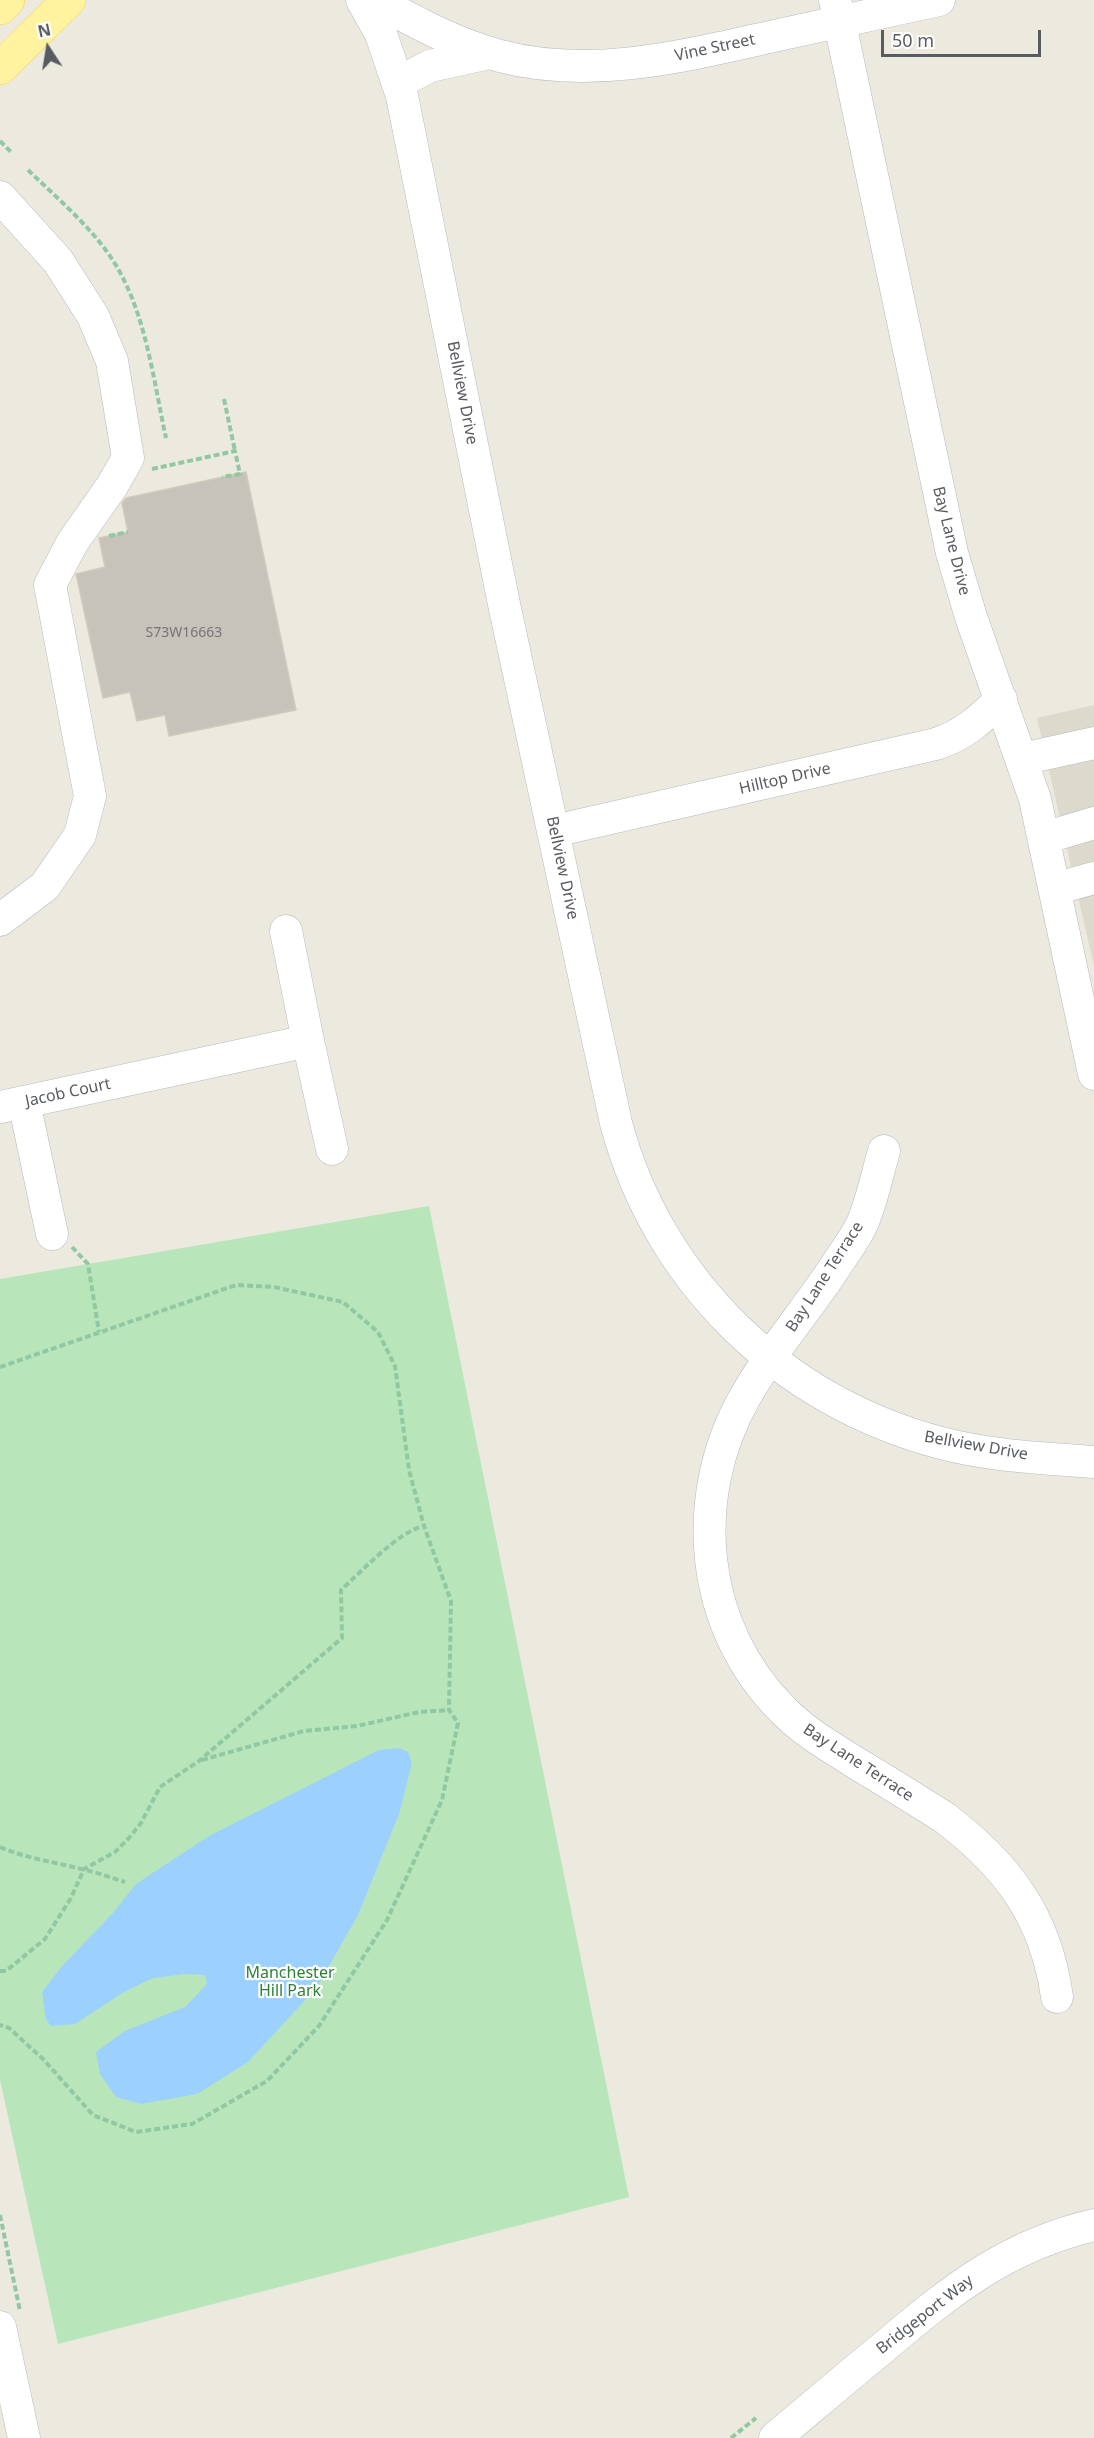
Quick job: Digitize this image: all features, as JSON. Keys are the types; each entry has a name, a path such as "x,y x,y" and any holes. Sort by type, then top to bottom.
{"main road":[{"path":"0,8 8,0"},
{"path":"0,68 69,0"}],"street":[{"name":"Bellview Drive","path":"362,0 381,34 399,83 504,603 555,831 616,1123 640,1193 663,1237 690,1277 715,1308 771,1359 814,1390 855,1412 897,1430 942,1443 987,1452 1094,1462"},
{"name":"Vine Street","path":"375,0 423,27 489,53 531,63 569,66 645,62 709,51 837,11 939,0"},
{"name":"Bay Lane Drive","path":"837,11 952,553 971,617 1035,800 1094,1074"},
{"name":"Vine Street","path":"399,83 430,66 489,53"},
{"path":"0,197 58,261 93,316 112,361 128,458 112,486 72,543 50,585 90,796 80,835 45,886 0,920"},
{"name":"Hilltop Drive","path":"555,831 936,744 952,739 973,727 1001,699"},
{"path":"1022,759 1094,743"},
{"path":"1044,838 1094,823"},
{"path":"1055,889 1094,878"},
{"path":"286,931 332,1149"},
{"name":"Jacob Court","path":"12,1105 308,1041"},
{"path":"12,1105 52,1234"},
{"name":"Bay Lane Terrace","path":"884,1151 861,1225 820,1290 745,1396 725,1440 713,1480 708,1516 711,1567 716,1592 732,1636 755,1676 790,1717 826,1744 945,1818 998,1866 1027,1905 1045,1941 1057,1997"},
{"name":"Bridgeport Way","path":"775,2438 941,2299 985,2268 1026,2247 1072,2230 1094,2225"},
{"path":"0,2327 24,2438"}],"path":[{"path":"0,141 11,152"},
{"path":"28,170 88,229 119,270 140,321 166,438"},
{"path":"222,477 240,474 224,399"},
{"path":"145,470 235,451"},
{"path":"52,1234 63,1238 88,1264 99,1332"},
{"path":"0,1367 236,1285 274,1287 343,1302 378,1332 395,1366 410,1470 424,1527 451,1601 449,1710 458,1723 442,1800 387,1920 319,2026 267,2080 192,2124 136,2132 93,2115 43,2059 9,2028 0,2025"},
{"path":"0,1971 6,1971 45,1939 71,1898 84,1869 115,1852 141,1823 160,1787 199,1761 342,1638 341,1590 380,1554 415,1528 424,1527"},
{"path":"199,1761 304,1731 357,1726 419,1712 449,1710"},
{"path":"0,1847 59,1866 84,1869 125,1882"}],"shaded area":[{"path":"1094,705 1094,966 1037,718"}],"green space":[{"name":"Manchester Hill Park","path":"429,1206 629,2197 58,2344 0,2080 0,1279"}],"water":[{"path":"399,1748 408,1752 412,1763 399,1814 358,1915 317,1987 248,2062 197,2094 141,2104 116,2097 100,2074 96,2052 125,2031 185,2007 207,1984 205,1975 185,1974 153,1978 124,1992 75,2024 51,2026 46,2019 42,1992 62,1966 113,1913 136,1884 209,1836 379,1750"}],"building":[{"path":"246,472 296,710 169,736 165,715 137,721 130,692 103,698 76,574 105,567 99,538 128,532 122,503 126,498"}]}
